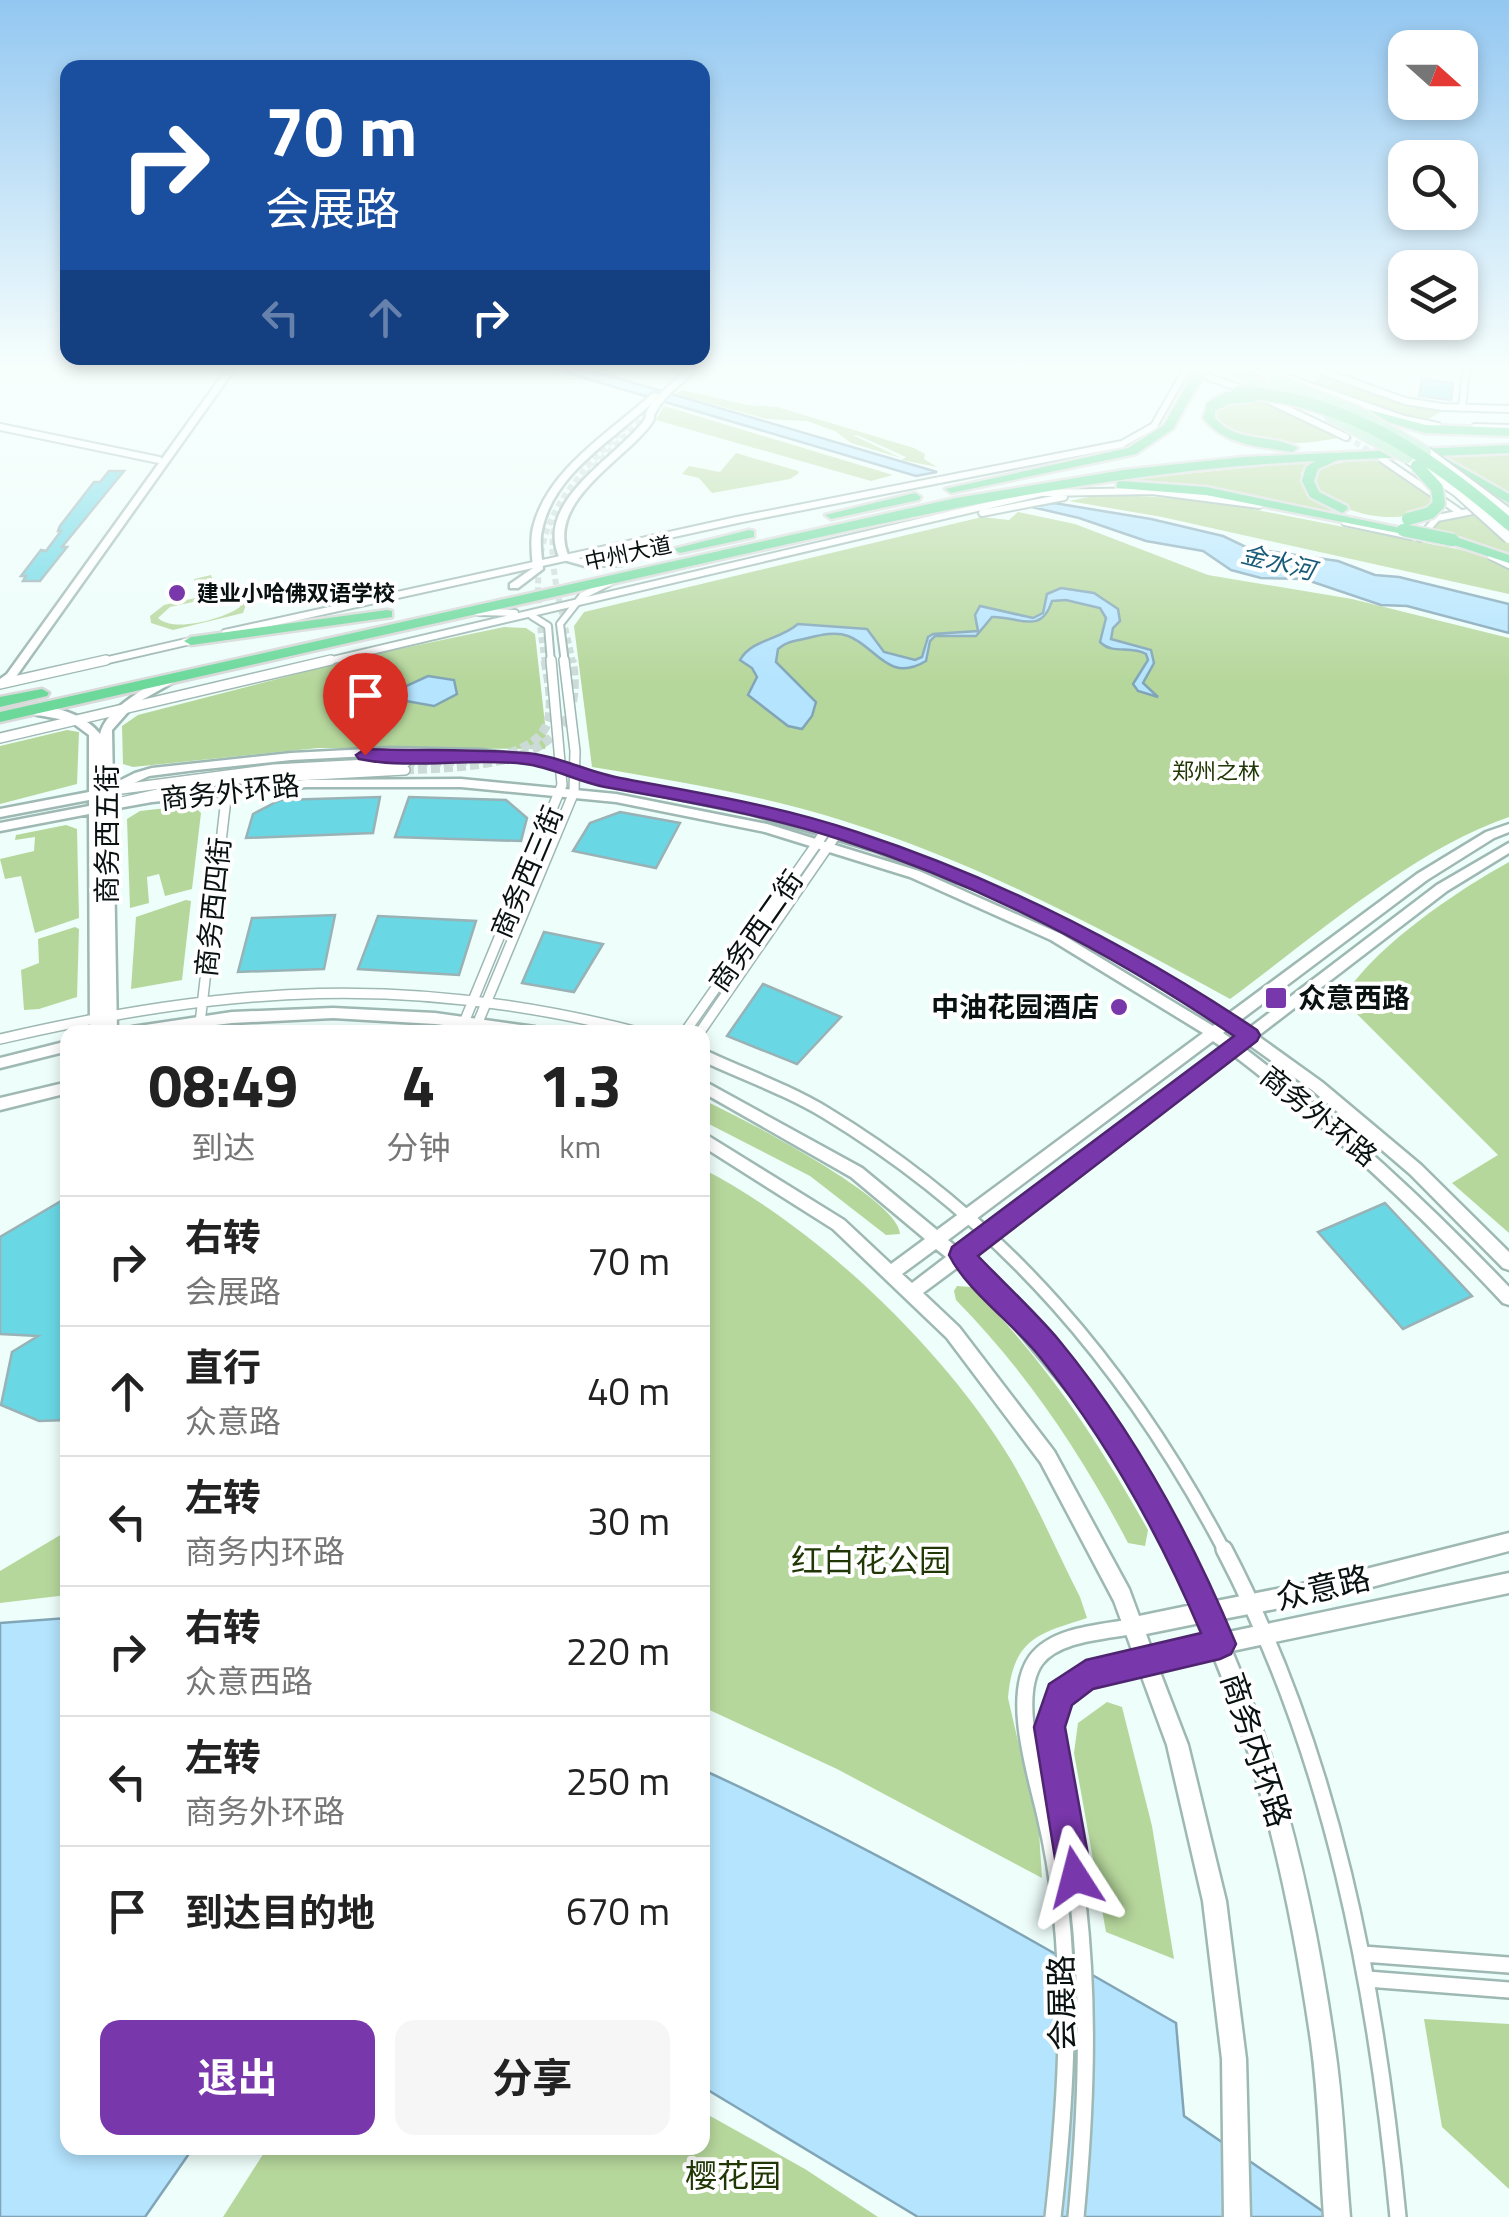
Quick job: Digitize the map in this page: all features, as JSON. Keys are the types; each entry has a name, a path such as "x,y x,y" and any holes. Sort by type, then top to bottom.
{"highway":[{"path":"988,478 997,473"},
{"path":"951,489 1015,473"},
{"name":"中州大道","path":"0,717 452,612 951,489 1068,473"},
{"name":"中州大道","path":"0,702 514,586 1146,473"},
{"path":"1308,473 1310,488 1323,501 1349,512 1453,540 1509,562"},
{"path":"1039,492 1107,485 1179,488 1406,525 1436,510 1440,495 1425,473"},
{"path":"1443,473 1509,524"},
{"path":"1464,473 1509,499"},
{"path":"191,641 387,614"}],"street":[{"path":"1,684 150,473"},
{"path":"1,684 11,676 155,473"},
{"path":"514,586 534,573 540,521 561,485 573,473"},
{"path":"600,473 564,512 558,546 564,557 622,568"},
{"path":"1,684 564,557 980,473"},
{"path":"1404,473 1458,511"},
{"path":"1430,473 1473,504 1509,538"},
{"path":"1456,473 1509,511"},
{"path":"1039,492 1199,495 1420,538 1509,562"},
{"path":"573,604 590,606 892,530 1060,499 1079,492"},
{"path":"0,738 573,604 990,500"},
{"path":"1420,538 1429,522 1458,511 1509,511"},
{"path":"573,604 622,568"},
{"name":"商务西三街","path":"471,1025 488,1000 568,792 560,624 573,604"},
{"path":"452,612 526,614"},
{"name":"商务西三街","path":"470,1025 474,998 568,792 569,769 548,626 544,620 526,614"},
{"path":"124,708 180,674"},
{"name":"商务西五街","path":"99,1025 103,1015 102,799 106,729 124,708"},
{"path":"27,710 75,720"},
{"name":"商务西五街","path":"75,720 88,725 95,735 102,799"},
{"name":"商务外环路","path":"0,827 102,799 135,775 148,772 303,757 496,756 569,769 594,779 688,795 832,830 1018,900 1098,941 1229,1021 1395,1149 1509,1263"},
{"path":"406,766 221,782 102,799 274,768 406,766"},
{"name":"商务外环路","path":"0,813 102,799 329,783 421,782 568,792 681,808 823,844 912,874 1028,924 1155,994 1233,1048 1375,1160 1509,1298"},
{"name":"商务西四街","path":"200,1023 227,790"},
{"path":"894,1271 1442,863 1509,828"},
{"name":"商务西二街","path":"705,1025 832,830"},
{"name":"商务西二街","path":"691,1025 823,844"},
{"path":"915,1290 1442,888 1509,847"},
{"path":"60,1025 203,999 352,990 474,998 544,1008 611,1025"},
{"path":"185,1025 360,1014 446,1025"},
{"name":"商务西五街","path":"103,1015 107,1025"},
{"path":"0,1039 60,1025"},
{"path":"0,1054 1,1063 60,1048"},
{"path":"710,1059 777,1088 860,1132 914,1168 991,1232 1080,1330 1135,1400 1198,1499 1252,1604 1322,1794 1367,1980 1398,2217"},
{"path":"0,1104 60,1089"},
{"name":"商务内环路","path":"710,1089 775,1119 834,1154 878,1184 961,1255 1028,1323 1100,1416 1160,1512 1208,1612 1252,1729 1287,1845 1317,2000 1330,2104 1337,2217"},
{"path":"710,1142 769,1174 827,1213 915,1290 976,1355 1041,1445 1095,1536 1148,1659 1175,1740 1203,1848 1231,2034 1237,2217"},
{"name":"众意路","path":"1136,1626 1322,1590 1509,1542"},
{"name":"众意路","path":"1148,1659 1509,1583"},
{"name":"会展路","path":"1053,2217 1064,2077 1061,1937 1053,1851 1027,1721 1026,1685 1036,1660 1047,1650 1136,1626"},
{"name":"会展路","path":"1076,2217 1082,2159 1086,2020 1071,1848 1051,1748 1052,1710 1068,1685 1148,1659"},
{"path":"1362,1954 1509,1965"},
{"path":"1367,1980 1509,1990"}],"green space":[{"path":"798,473 790,479 712,493 699,478 682,474"},
{"path":"844,473 893,475 871,481"},
{"path":"1190,473 1301,473 1302,486 1317,501 1345,515 1248,496 1115,481"},
{"path":"1316,473 1395,473 1435,499 1425,509 1409,515 1370,515 1333,502 1313,478"},
{"path":"1470,473 1509,473 1509,497"},
{"path":"1104,494 1206,500 1477,553 1509,569 1509,594 1162,517 1069,501"},
{"name":"郑州之林","path":"1018,512 1075,524 1208,575 1352,599 1509,638 1509,817 1436,851 1400,873 1230,999 1042,900 895,838 751,796 592,767 574,626 584,612 982,517 1009,520"},
{"path":"1509,512 1509,554 1429,531 1439,520"},
{"path":"211,575 218,593 235,592 248,599 243,613 173,630 151,623 150,616 164,605 200,597 194,579","holes":["225,595 239,599 240,607 199,623 175,624 158,618 170,607"]},
{"path":"504,627 526,628 535,634 545,749 318,748 133,767 123,764 122,726 138,715 366,656"},
{"path":"67,730 79,732 77,784 0,804 0,746"},
{"path":"193,805 201,813 192,889 165,896 159,874 147,877 149,903 130,908 127,819 140,811"},
{"path":"66,825 77,829 79,918 35,933 21,876 5,879 0,859 34,851 35,837 15,840 16,835"},
{"path":"1509,862 1509,1233 1452,1183 1498,1155 1342,999 1395,940"},
{"path":"191,901 182,980 131,989 136,917"},
{"path":"79,929 77,997 24,1010 21,970 39,963 38,939"},
{"path":"710,1103 847,1180 893,1219 900,1234 886,1235 810,1176 710,1125"},
{"name":"红白花公园","path":"710,1173 747,1194 833,1258 875,1295 951,1376 1011,1460 1087,1618 1031,1642 1015,1663 1011,1678 1008,1698 1039,1832 1042,1878 837,1769 710,1710"},
{"path":"957,1286 971,1287 1046,1371 1110,1465 1148,1530 1145,1546 1128,1543 1051,1415 956,1300"},
{"path":"60,1535 60,1596 0,1603 0,1571"},
{"path":"1107,1702 1122,1707 1152,1826 1174,1959 1106,1932 1074,1753 1078,1723"},
{"path":"1424,2019 1509,2024 1509,2189 1442,2127"},
{"name":"樱花园","path":"710,2116 805,2169 878,2217 223,2217 263,2155 710,2155"}],"water":[{"name":"金水河","path":"1054,503 1151,519 1223,536 1248,548 1338,561 1375,575 1399,577 1509,604 1509,633 1407,606 1381,605 1304,579 1261,578 1231,570 1203,551 1146,541 1032,507"},
{"path":"1061,588 1094,593 1118,609 1120,621 1113,628 1111,639 1151,650 1154,663 1143,683 1158,697 1138,691 1133,684 1148,660 1146,654 1105,646 1100,642 1106,618 1100,608 1066,600 1052,601 1042,618 1035,621 992,617 976,636 935,636 930,641 926,661 913,667 892,666 843,635 823,635 785,644 778,649 776,662 816,702 802,729 788,726 748,695 757,677 740,660 751,648 798,624 867,629 884,652 915,660 922,657 928,637 933,634 978,631 975,615 980,606 1033,618 1043,613 1047,594"},
{"path":"428,676 454,680 457,694 434,706 406,701 404,687"},
{"path":"60,1619 60,2155 188,2155 145,2217 0,2217 0,1623"},
{"path":"710,1773 883,1859 1176,2023 1184,2116 1331,2217 918,2217 710,2091"}],"building":[{"path":"107,473 122,473 62,547 67,547 40,581 23,581 26,576 21,576 41,550 46,551 94,482 100,482"},
{"path":"380,797 373,833 246,838 253,814 280,800"},
{"path":"409,797 506,800 527,818 521,841 395,837"},
{"path":"620,812 680,823 656,868 573,851 590,823"},
{"path":"335,915 324,969 238,972 252,918"},
{"path":"378,916 476,921 459,975 358,969"},
{"path":"544,932 603,944 574,992 522,983"},
{"path":"763,984 841,1017 797,1064 727,1036"},
{"path":"60,1202 60,1420 39,1421 1,1405 12,1352 38,1336 0,1334 0,1237"},
{"path":"1385,1203 1472,1296 1403,1329 1318,1232"}],"tunnel":[{"path":"545,663 539,619 541,552 549,525 581,473"},
{"path":"573,663 555,578 554,530 569,498 589,473"},
{"path":"406,762 484,759 523,748 538,738 550,709 545,660"},
{"path":"405,770 495,762 523,754 547,741 565,722 574,695 572,660"}],"place":[{"name":"建业小哈佛双语学校","path":"177,593"},
{"name":"众意西路","path":"1276,998"},
{"name":"中油花园酒店","path":"1119,1007"}],"route":[{"path":"365,755 529,758 594,779 738,805 846,835 936,866 1052,917 1170,982 1250,1035 961,1255 1028,1323 1100,1416 1160,1512 1220,1644 1086,1676 1068,1685 1060,1695 1049,1727 1075,1877"}]}
